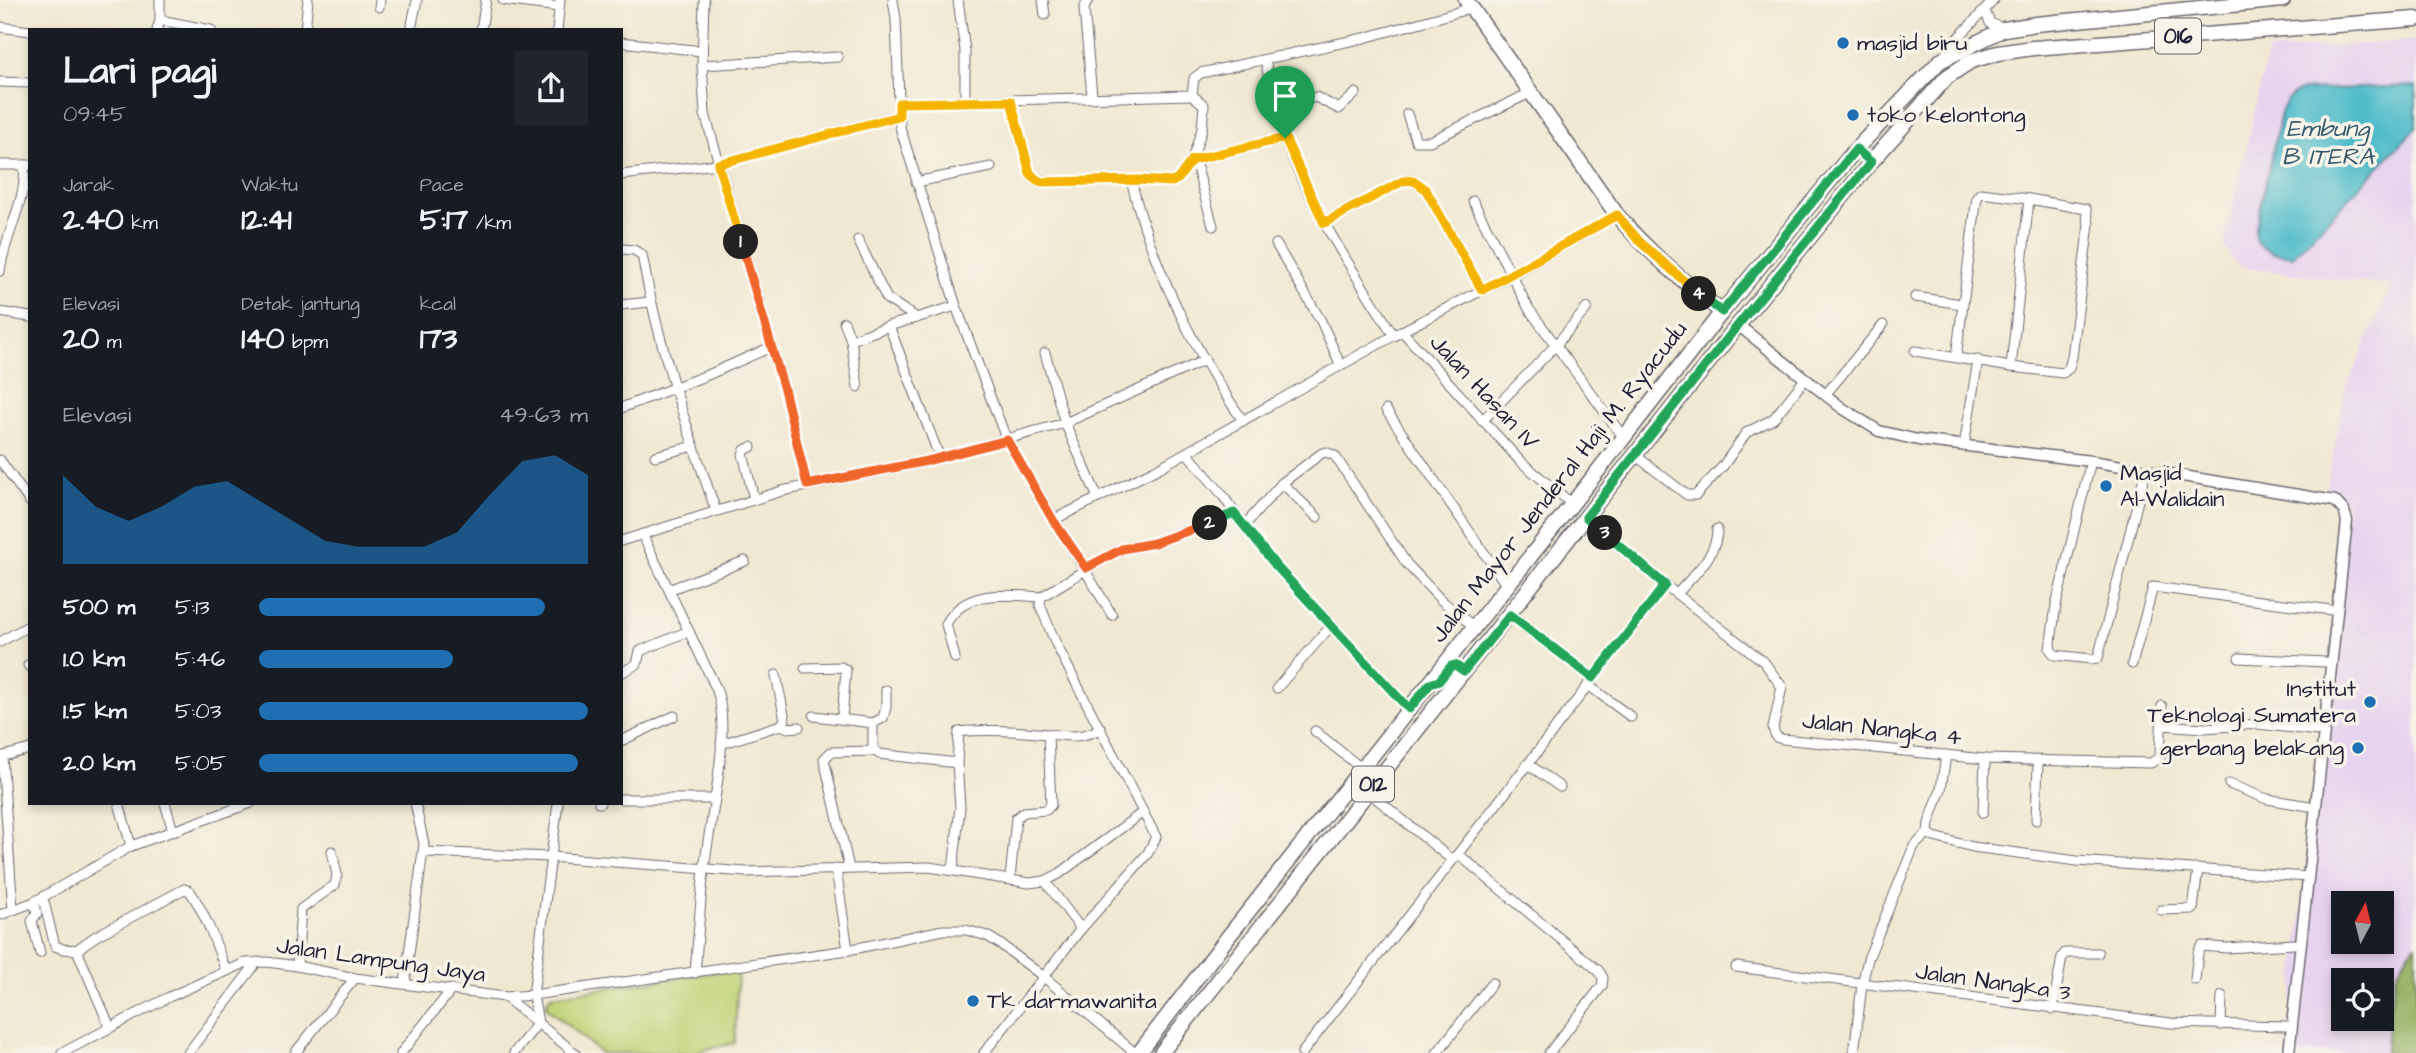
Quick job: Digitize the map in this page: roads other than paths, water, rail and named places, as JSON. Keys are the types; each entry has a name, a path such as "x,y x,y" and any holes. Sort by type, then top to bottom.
{"main road":[{"name":"Jalan Mayor Jenderal Haji M. Ryacudu","path":"1137,1053 1722,312 1856,149 1940,61 2004,29 2283,0"},
{"path":"1469,4 1617,215 1662,264 1722,312"},
{"name":"Jalan Mayor Jenderal Haji M. Ryacudu","path":"1161,1053 1738,325 1871,162 1947,77 1971,61 1998,53 2033,48 2416,19"},
{"path":"1856,149 1871,162"},
{"path":"1455,651 1464,657 1476,646 1485,645"},
{"path":"1430,684 1439,681 1453,665 1464,671"}],"street":[{"path":"160,0 159,25 190,28"},
{"path":"305,28 308,0"},
{"path":"412,24 416,0"},
{"path":"481,28 486,0"},
{"path":"503,0 559,4 557,28"},
{"path":"704,0 702,65 705,114 785,393 807,485"},
{"path":"893,0 899,116 904,145 956,306 1007,440 1112,615"},
{"path":"958,0 965,51 965,102"},
{"path":"1043,0 1045,15"},
{"path":"1089,0 1084,9 1092,96"},
{"path":"1940,61 1957,38 1994,0"},
{"path":"1192,95 1194,78 1201,73 1364,38 1469,4"},
{"path":"1985,11 1990,23 2004,29"},
{"path":"0,27 28,31"},
{"path":"623,42 702,51"},
{"path":"702,65 838,57"},
{"name":"Jalan Hasan IV","path":"1265,60 1285,138 1324,223 1398,334 1520,461 1572,504"},
{"path":"0,82 28,83"},
{"path":"1407,114 1416,141 1430,141 1532,92"},
{"path":"1277,108 1316,97 1339,109 1356,93"},
{"path":"899,103 1192,95 1204,105 1205,111 1192,160 1178,179 1172,182 1057,182 1037,180 1030,173 1011,101"},
{"path":"623,175 718,164 899,116"},
{"path":"1192,160 1285,138"},
{"path":"1192,160 1197,168 1213,226"},
{"path":"0,165 27,165 26,178 0,271"},
{"path":"916,182 991,167"},
{"path":"1131,180 1162,279 1205,360 1244,421"},
{"path":"1324,223 1403,181 1411,180 1426,190 1482,290"},
{"path":"1915,351 2063,373 2069,368 2089,224 2086,209 2029,198 1981,193 1977,197 1956,357"},
{"path":"2011,367 2029,198"},
{"path":"1473,201 1529,309 1624,438"},
{"path":"1053,520 1187,453 1617,215"},
{"path":"858,240 887,299 917,318"},
{"path":"1276,244 1321,321 1341,366"},
{"path":"623,249 634,250 642,256 650,302 673,388 716,511"},
{"path":"1915,297 1962,304"},
{"path":"623,305 650,302"},
{"path":"851,340 956,306"},
{"path":"1482,421 1555,346 1587,308"},
{"path":"0,312 28,317"},
{"path":"844,322 851,340 858,387"},
{"path":"1738,325 1825,395 1863,423 1880,431 1918,440 2091,461 2335,500 2344,511 2347,521 2305,876 2289,1053"},
{"path":"1825,395 1883,325"},
{"path":"889,326 940,458"},
{"path":"623,407 771,347"},
{"path":"1045,354 1065,423 1098,498"},
{"path":"623,540 754,499 807,485 940,458 1065,423 1205,360"},
{"path":"1964,446 1978,360"},
{"path":"1634,455 1687,495 1696,495 1723,466 1746,433 1773,419 1806,378"},
{"path":"1386,410 1507,586"},
{"path":"655,456 694,446"},
{"path":"751,447 744,450 743,454 754,499"},
{"path":"1244,526 1283,483 1326,452 1335,456 1407,564 1441,600 1474,627"},
{"path":"1187,453 1276,566 1409,709"},
{"path":"0,460 28,499"},
{"path":"2091,461 2056,605 2050,649 2055,655 2098,658 2146,469"},
{"path":"1283,483 1317,517"},
{"path":"2305,876 2309,806 2344,511"},
{"path":"955,658 946,624 961,607 973,600 992,594 1041,597 1122,549 1154,543 1234,513"},
{"name":"Jalan Nangka 4","path":"1586,517 1665,585 1764,662 1782,687 1773,728 1776,737 1985,759 2151,763 2160,757 2162,706"},
{"path":"1677,594 1711,553 1718,537 1717,529"},
{"path":"642,534 671,589 720,698 724,724 704,870 695,973"},
{"path":"671,589 746,561"},
{"path":"1301,1053 1665,585"},
{"path":"2132,664 2153,587 2331,610"},
{"path":"984,1053 1081,929 1153,845 1155,833 1056,644 1040,605 1041,597"},
{"path":"1510,615 1631,718"},
{"path":"0,642 28,626"},
{"path":"1277,688 1330,627"},
{"path":"623,672 639,662 640,651 689,631"},
{"path":"2239,658 2325,662"},
{"path":"805,668 836,667 846,670 842,718"},
{"path":"721,744 781,725 785,720 776,675"},
{"path":"814,716 873,723 883,718 886,690"},
{"path":"623,740 674,716"},
{"path":"873,723 874,751"},
{"path":"2162,725 2205,728 2258,724 2318,731"},
{"path":"781,725 788,729 799,727"},
{"path":"953,870 960,807 957,763 960,732 1082,736 1101,728"},
{"path":"1315,731 1361,768"},
{"path":"1010,879 1016,818 1024,812 1046,810 1051,805 1048,734"},
{"path":"13,910 1,757 28,750"},
{"path":"849,868 824,759 831,752 874,751 957,763"},
{"path":"1866,1053 1854,1052 1862,984 1868,959 1914,846 1928,833 1941,789 1946,755"},
{"path":"1983,813 1985,759"},
{"path":"2036,820 2038,761"},
{"path":"1528,764 1560,787"},
{"path":"2229,784 2267,799 2309,806"},
{"path":"1367,791 1599,971 1603,978 1602,986 1549,1053"},
{"path":"623,799 713,799"},
{"path":"120,805 131,846"},
{"path":"166,805 173,831"},
{"path":"0,915 38,900 131,846 245,805"},
{"path":"405,983 424,837 416,805"},
{"path":"514,1053 538,1023 533,995 558,805"},
{"path":"423,852 550,857 704,870 779,872 904,867 953,870 1029,883 1045,881 1059,874 1143,812"},
{"path":"1928,833 1945,841 1973,847 2077,861 2305,876"},
{"path":"298,966 301,909 336,883 332,850"},
{"path":"836,869 848,950"},
{"path":"2161,910 2193,909 2197,869"},
{"path":"1045,881 1081,929"},
{"path":"78,950 82,944 184,889 188,890 206,921 226,971"},
{"path":"38,900 55,946 78,950"},
{"path":"38,900 37,913 32,922 40,953"},
{"path":"2282,1053 2294,944 2302,909"},
{"name":"Jalan Lampung Jaya","path":"62,1053 169,997 245,963 298,966 355,978 505,997 695,973 848,950 943,930 966,930 987,936 1044,977 1137,1053"},
{"path":"2195,980 2198,953 2202,946 2226,948 2294,944"},
{"path":"78,950 110,1027"},
{"path":"2053,1009 2065,953 2098,953"},
{"path":"188,1053 257,962"},
{"name":"Jalan Nangka 3","path":"1735,967 2171,1023 2285,1027"},
{"path":"295,1053 355,978"},
{"path":"1437,1053 1492,983"},
{"path":"401,1053 452,989"},
{"path":"2221,1025 2222,996"},
{"path":"505,997 575,1053"},
{"path":"79,1053 94,1035"}],"water":[{"name":"Embung B ITERA","path":"2416,86 2416,128 2293,256 2273,253 2258,244 2255,232 2281,113 2289,98 2304,90"}],"place":[{"name":"masjid biru","path":"1843,43"},
{"name":"toko kelontong","path":"1853,115"},
{"name":"Masjid Al-Walidain","path":"2106,486"},
{"name":"Institut Teknologi Sumatera","path":"2370,702"},
{"name":"gerbang belakang","path":"2358,748"},
{"name":"Tk darmawanita","path":"973,1001"}]}
